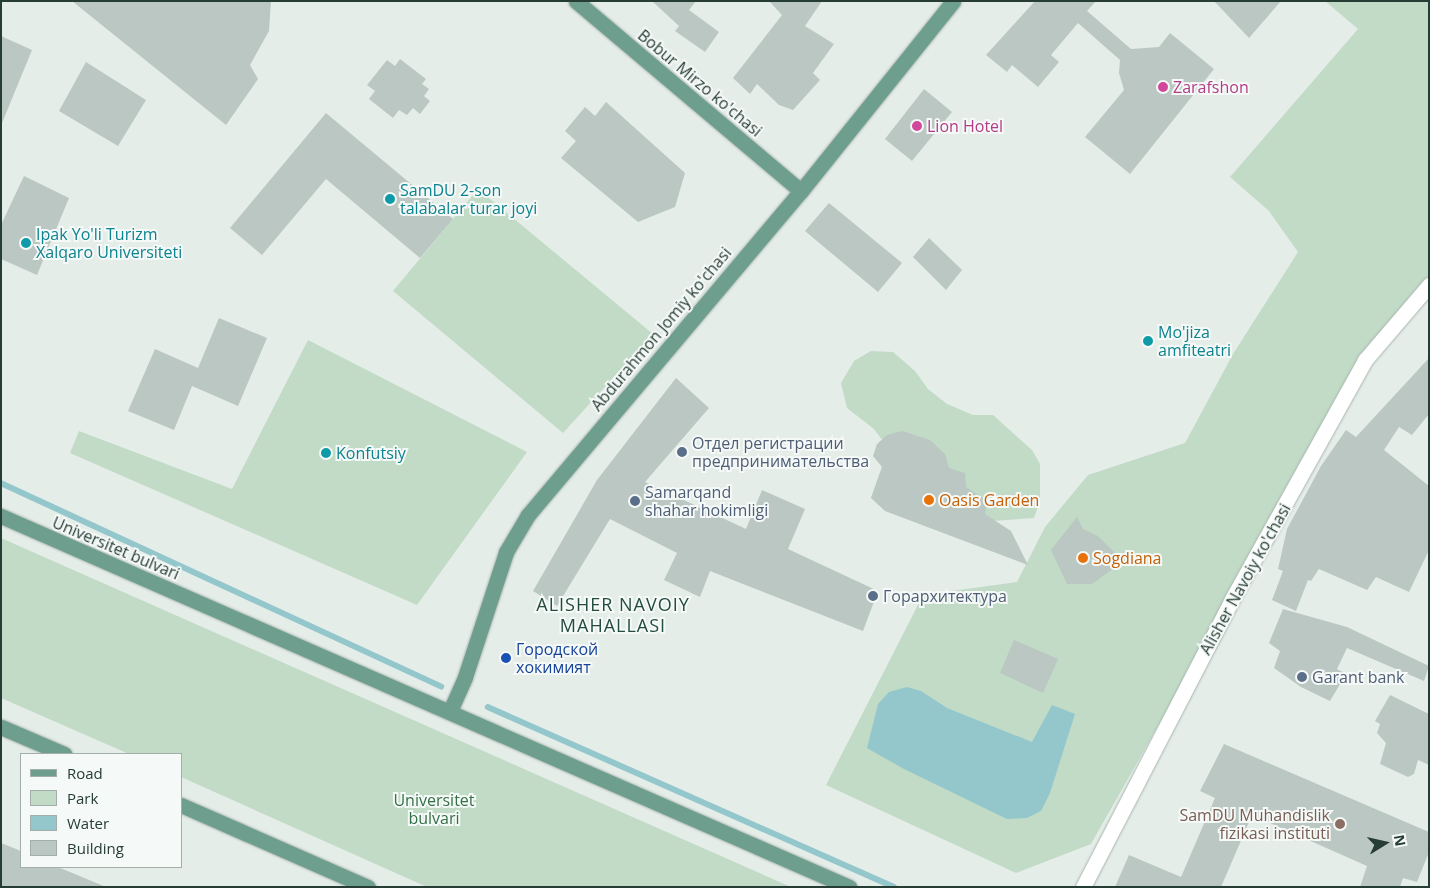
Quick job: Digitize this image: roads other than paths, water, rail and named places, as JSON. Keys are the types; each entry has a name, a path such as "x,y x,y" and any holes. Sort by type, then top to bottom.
{"main road":[{"name":"Bobur Mirzo ko'chasi","path":"576,1 801,191"},
{"name":"Abdurahmon Jomiy ko'chasi","path":"450,711 465,676 506,552 528,515 801,191 953,1"},
{"name":"Universitet bulvari","path":"1,516 849,887"},
{"path":"1,727 62,753"},
{"path":"182,805 368,887"}],"street":[{"name":"Alisher Navoiy ko'chasi","path":"1083,887 1232,599 1365,360 1429,285"}],"water":[{"path":"907,687 921,691 947,708 1032,742 1052,705 1075,714 1050,793 1041,811 1027,818 1007,819 904,769 867,748 878,704 889,692"}],"waterway":[{"path":"1,483 441,686"},
{"path":"488,707 894,887"}],"place":[{"name":"Zarafshon","path":"1163,87"},
{"name":"Lion Hotel","path":"917,126"},
{"name":"SamDU 2-son talabalar turar joyi","path":"390,199"},
{"name":"Ipak Yo'li Turizm Xalqaro Universiteti","path":"26,243"},
{"name":"Mo'jiza amfiteatri","path":"1148,341"},
{"name":"Отдел регистрации предпринимательства","path":"682,452"},
{"name":"Konfutsiy","path":"326,453"},
{"name":"Oasis Garden","path":"929,500"},
{"name":"Samarqand shahar hokimligi","path":"635,501"},
{"name":"Sogdiana","path":"1083,558"},
{"name":"Горархитектура","path":"873,596"},
{"name":"Городской хокимият","path":"506,658"},
{"name":"Garant bank","path":"1302,677"},
{"name":"SamDU Muhandislik fizikasi instituti","path":"1340,824"}],"district":[{"name":"ALISHER NAVOIY MAHALLASI","path":"613,615"}]}
